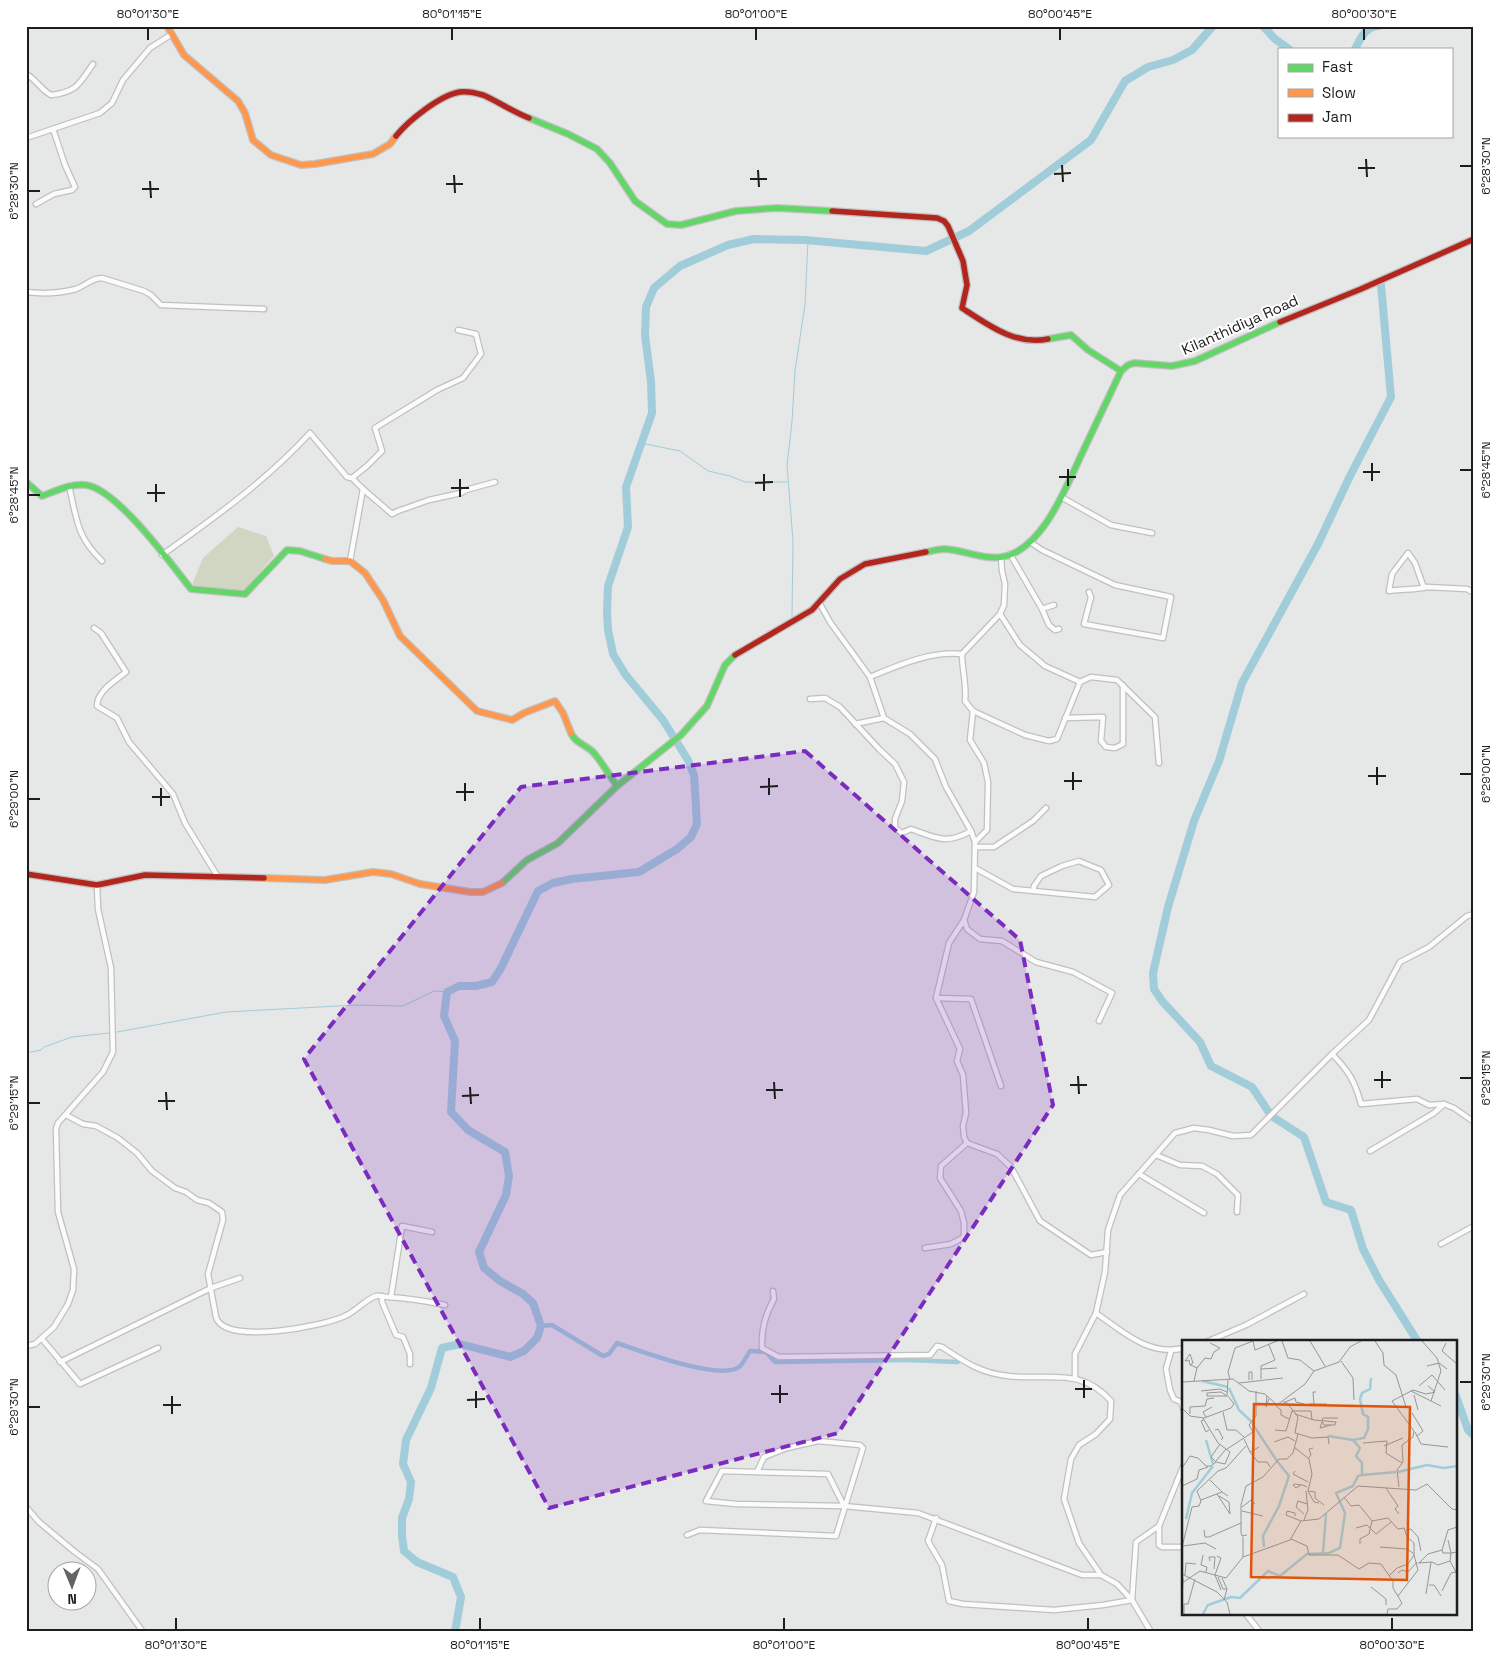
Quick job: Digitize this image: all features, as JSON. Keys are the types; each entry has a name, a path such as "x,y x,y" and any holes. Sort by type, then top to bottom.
{"street":[{"path":"26,874 97,885 145,875 325,880 373,872 391,874 420,884 448,890 483,892 502,882 527,860 558,844 617,786 681,735 708,706 725,665 737,653 820,604 837,582 854,570 865,564 944,549 1001,557 1016,553 1030,542 1042,528 1061,497 1121,371 1088,350 1071,335 1038,341 1016,338 993,329 962,308 967,280 957,244 944,220 777,208 736,211 681,225 667,224 635,200 610,163 596,149 568,134 520,115 482,95 460,92 450,95 420,112 404,126 390,144 373,154 316,164 301,165 290,162 271,155 258,145 254,140 245,113 238,101 184,55 167,26"},
{"path":"26,138 100,113 112,103 123,80 150,48 172,34"},
{"path":"26,74 34,79 46,93 51,95 71,90 78,85 93,64"},
{"path":"36,204 54,194 72,190 75,187 65,165 53,129"},
{"name":"Kilanthidiya Road","path":"1121,371 1134,363 1172,366 1195,361 1312,308 1474,240"},
{"path":"26,292 76,289 96,278 102,278 144,291 151,295 160,305 264,309"},
{"path":"352,478 368,466 382,450 375,428 437,390 463,378 481,354 476,334 458,330"},
{"path":"162,555 235,502 290,455 310,434 347,477 352,478 363,490 392,514 398,510 429,500 461,493 496,482"},
{"path":"26,482 42,496 73,485 94,487 115,501 191,589 245,594 287,550 300,551 332,561 350,561 365,574 383,600 400,636 476,711 512,720 555,700 573,736 582,746 592,751 617,786"},
{"path":"69,486 80,534 91,550 102,561"},
{"path":"350,561 363,490"},
{"path":"1061,497 1111,525 1152,533"},
{"path":"1030,542 1042,550 1115,585 1171,597 1163,638 1084,624 1091,597 1089,592"},
{"path":"1424,588 1415,563 1408,553 1392,574 1389,591 1424,588 1467,589 1474,592"},
{"path":"1010,554 1050,625 1055,630 1059,629"},
{"path":"1001,557 1005,584 1004,605 1000,614 962,654 962,673 966,691 965,701 973,711 1025,735 1049,741 1057,739 1080,682 1091,677 1117,680 1156,717 1159,763"},
{"path":"820,604 830,622 870,677 884,718 910,734 935,759 946,788 971,831 975,845 974,892 964,920 949,943 936,998 960,1049 957,1061 964,1074 966,1113 964,1137 967,1142 997,1154 1011,1168 1040,1221 1091,1255 1107,1252"},
{"path":"1042,609 1054,605"},
{"path":"1000,614 1020,645 1045,666 1080,682"},
{"path":"94,628 101,633 126,672 101,692 97,699 97,706 117,718 128,742 172,794 185,822 218,877"},
{"path":"870,677 911,661 948,653 962,654"},
{"path":"1065,718 1103,717 1101,741 1106,747 1115,748 1123,744 1123,686"},
{"path":"810,699 825,698 840,707 895,764 904,782 902,801 895,820 895,828 902,833 911,829 948,840 960,837 971,831"},
{"path":"973,711 970,740 984,763 988,782 987,830 975,845"},
{"path":"856,724 884,718"},
{"path":"975,845 994,846 1033,821 1046,808"},
{"path":"975,868 1013,889 1095,897 1109,885 1101,870 1079,861 1062,866 1041,876 1034,886 1034,891"},
{"path":"26,1346 35,1344 54,1327 72,1295 74,1269 58,1212 56,1129 58,1123 104,1072 113,1052 111,968 98,909 97,885"},
{"path":"1075,1378 1075,1354 1096,1313 1105,1272 1108,1230 1120,1195 1175,1134 1194,1128 1233,1136 1251,1135 1369,1020 1400,962 1429,947 1466,916 1474,914"},
{"path":"964,920 967,930 980,939 1002,941 1036,962 1073,972 1112,993 1099,1021"},
{"path":"936,998 971,999 1001,1086"},
{"path":"1332,1054 1349,1073 1358,1091 1361,1104 1417,1098 1429,1105 1444,1104 1454,1108 1474,1122"},
{"path":"1370,1150 1434,1114 1444,1104"},
{"path":"66,1115 83,1124 96,1126 118,1138 137,1153 152,1171 175,1188 186,1192 198,1200 209,1203 222,1212 223,1220 208,1274 218,1322 233,1330 274,1332 332,1321 347,1316 377,1296 416,1299 445,1305"},
{"path":"925,1248 951,1244 964,1238 964,1224 961,1212 940,1178 941,1166 967,1142"},
{"path":"1156,1155 1180,1165 1202,1166 1217,1174 1238,1195 1237,1212"},
{"path":"1139,1174 1204,1213"},
{"path":"391,1297 402,1226 432,1232"},
{"path":"1441,1244 1474,1226"},
{"path":"60,1362 212,1288 240,1278"},
{"path":"773,1291 774,1299 761,1332 762,1348 779,1357 930,1355 936,1346 942,1347 977,1369 984,1371 1008,1376 1075,1378 1102,1391 1111,1401 1110,1419 1096,1434 1079,1445 1071,1459 1064,1498 1078,1544 1101,1575 1117,1584 1132,1600 1151,1632"},
{"path":"1211,1340 1246,1326 1304,1294"},
{"path":"382,1296 382,1302 396,1335 403,1337 410,1354 410,1364"},
{"path":"1096,1313 1142,1344 1171,1351 1182,1348"},
{"path":"42,1338 80,1384 158,1348"},
{"path":"1171,1351 1166,1370 1170,1390 1174,1399 1181,1402 1182,1405"},
{"path":"687,1534 700,1530 836,1536 863,1448 860,1444 818,1441 787,1448 764,1457 757,1472"},
{"path":"1182,1469 1159,1526 1159,1545 1162,1547 1182,1547"},
{"path":"844,1506 828,1474 722,1471 706,1501 736,1504 844,1506 918,1513 936,1518 1082,1575 1101,1575"},
{"path":"26,1507 39,1522 98,1569 143,1632"},
{"path":"936,1518 928,1541 942,1565 949,1601 963,1604 1054,1610 1132,1600"},
{"path":"1132,1600 1136,1542 1159,1526"},
{"path":"1248,1616 1260,1632"}],"highlighted area":[{"path":"805,751 1020,940 1053,1105 838,1433 549,1508 304,1059 521,787"}],"green space":[{"path":"238,527 266,536 274,556 244,590 192,585 203,558"}],"waterway":[{"path":"455,1632 461,1597 453,1577 417,1562 404,1551 402,1518 409,1499 411,1482 403,1464 406,1440 431,1388 442,1348 460,1344 510,1357 524,1351 537,1338 541,1326 533,1303 523,1294 500,1281 484,1268 479,1252 506,1195 509,1176 505,1152 468,1130 451,1112 455,1041 444,1016 447,992 459,986 476,986 492,982 501,968 538,891 553,883 572,879 639,872 677,849 691,837 697,824 694,775 688,760 663,720 625,674 613,654 608,630 608,586 628,527 626,487 652,413 651,382 645,335 646,307 654,288 680,266 728,245 754,239 805,240 926,251 969,231 1091,140 1125,81 1148,67 1173,60 1192,50 1213,26"},
{"path":"1263,26 1275,39 1288,48"},
{"path":"1356,48 1361,37 1370,28 1378,26"},
{"path":"792,616 793,541 787,465 795,370 805,305 808,240"},
{"path":"1270,1114 1252,1087 1211,1066 1200,1042 1162,1001 1154,989 1153,973 1168,907 1194,821 1219,761 1242,683 1318,544 1350,476 1391,397 1381,285"},
{"path":"641,443 680,451 708,471 745,482 787,482"},
{"path":"117,1032 226,1012 357,1005 403,1006 434,991 447,992"},
{"path":"26,1053 41,1050 44,1047 72,1037 109,1033"},
{"path":"1273,1117 1304,1137 1326,1202 1351,1210 1363,1249 1379,1280 1417,1340"},
{"path":"541,1326 552,1325 603,1356 609,1354 617,1343 660,1358 698,1368 715,1370 729,1370 739,1367 750,1351 766,1352 775,1362 909,1360 958,1362"},
{"path":"1458,1402 1468,1430 1474,1436"}],"traffic: fast":[{"path":"529,118 568,134 597,149 610,163 635,201 667,224 681,225 736,211 777,208 832,211"},
{"path":"926,552 945,549 995,558 1017,552 1030,542 1053,512 1121,371 1134,363 1172,366 1195,361 1280,322"},
{"path":"1048,339 1071,335 1088,350 1121,371"},
{"path":"26,482 42,496 75,485 86,485 99,490 113,499 143,529 191,589 245,594 287,550 300,551 325,559"},
{"path":"502,883 527,860 558,843 617,786 681,735 707,706 725,665 735,655"},
{"path":"571,733 575,739 593,752 617,786"}],"traffic: slow":[{"path":"167,26 184,55 238,101 245,113 253,140 271,155 301,165 315,164 373,154 390,144 396,136"},
{"path":"325,559 350,561 365,573 383,600 400,636 477,711 512,720 524,713 555,701 563,713 571,733"},
{"path":"264,878 325,880 373,872 391,874 420,884 470,892 483,892 502,883"}],"traffic: jam":[{"path":"396,136 408,123 434,103 460,92 483,95 529,118"},
{"path":"832,211 937,218 944,221 963,261 967,285 962,308 992,327 1014,337 1025,340 1048,339"},
{"path":"1280,322 1361,289 1474,239"},
{"path":"735,655 812,610 840,579 865,564 926,552"},
{"path":"26,874 97,885 145,875 264,878"}]}
